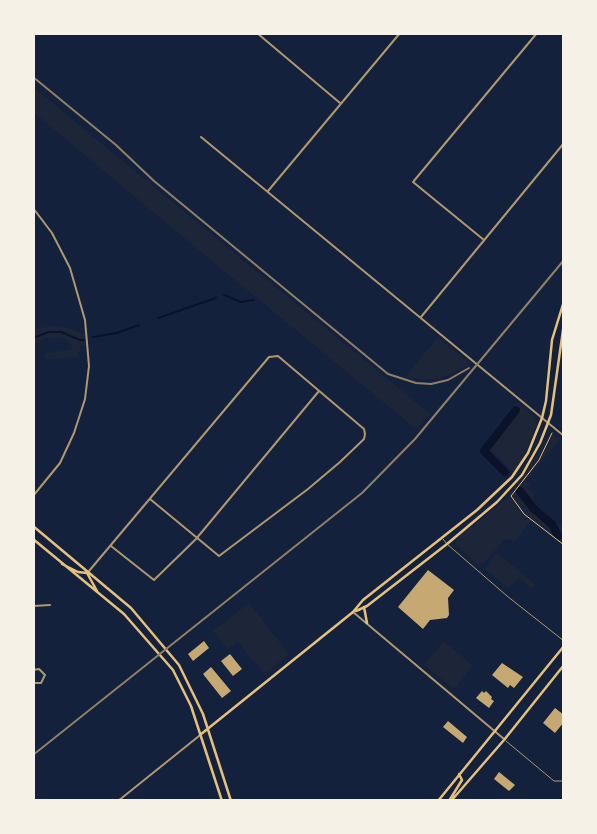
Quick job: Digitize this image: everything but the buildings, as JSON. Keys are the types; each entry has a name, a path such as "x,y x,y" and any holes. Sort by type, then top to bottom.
{"main road":[{"path":"200,736 499,491 512,477 528,453 542,418 555,327 564,301"},
{"path":"353,612 364,607 447,544 511,489 533,458 548,423 556,387 564,323"},
{"path":"555,327 562,329"},
{"path":"33,526 131,608 179,665 191,686 208,729 231,801"},
{"path":"33,539 137,627 173,670 191,706 222,801"},
{"path":"62,564 78,572 88,573"},
{"path":"88,573 98,594"},
{"path":"364,607 367,623"},
{"path":"440,800 564,646"},
{"path":"450,801 504,740 564,665"},
{"path":"450,801 462,780 459,774"}],"street":[{"path":"257,33 341,104"},
{"path":"268,192 400,33"},
{"path":"484,240 413,182 537,33"},
{"path":"201,137 564,436"},
{"path":"420,318 564,143"},
{"path":"33,208 52,233 70,268 85,320 89,366 85,399 74,433 60,463 33,496"},
{"path":"88,573 111,545 270,357 278,356 363,429 364,439 340,462 225,554 219,556 150,499"},
{"path":"111,545 154,580 197,540 319,391"},
{"path":"33,606 50,605"},
{"path":"353,612 504,740"},
{"path":"33,670 39,669 45,675 41,683 33,683"},
{"path":"118,801 200,736"}],"lane":[{"path":"442,537 564,641"},
{"path":"504,740 554,781 564,781"}],"path":[{"path":"552,433 539,460 511,496 524,514 564,545"}],"shaded area":[{"path":"33,87 430,414 416,429 201,252 33,112"},
{"path":"54,326 84,334 85,345 80,348 78,357 45,359 47,353 71,350 72,346 67,340 60,338 46,338 33,345 33,329"},
{"path":"438,337 469,363 467,366 439,379 405,377"},
{"path":"517,403 535,418 537,424 524,455 513,472 490,450 519,412 513,407"},
{"path":"553,434 559,440 526,481 531,485 528,488 535,494 532,497 534,502 523,488 516,493 555,538 563,535 558,526 564,524 564,544 555,539 521,510 512,496 540,460"},
{"path":"548,435 545,447 531,470 510,496 519,510 531,521 514,542 504,540 484,563 477,564 456,545 457,538 509,497"},
{"path":"497,553 535,584 532,588 519,578 508,588 485,569"},
{"path":"249,603 289,654 264,675 238,642 228,650 213,631"},
{"path":"444,641 473,666 454,689 424,665"}],"waterway":[{"path":"224,295 241,302 254,300"},
{"path":"158,318 216,298"},
{"path":"93,337 117,333 139,325"},
{"path":"33,338 49,332 61,332 84,340"},
{"path":"505,472 484,451 516,410"},
{"path":"520,491 534,509 552,524 558,536"}],"railway":[{"path":"33,77 116,145 154,181 388,374 416,383 431,384 448,380 469,368"},
{"path":"33,755 362,493 415,439 564,260"}]}
